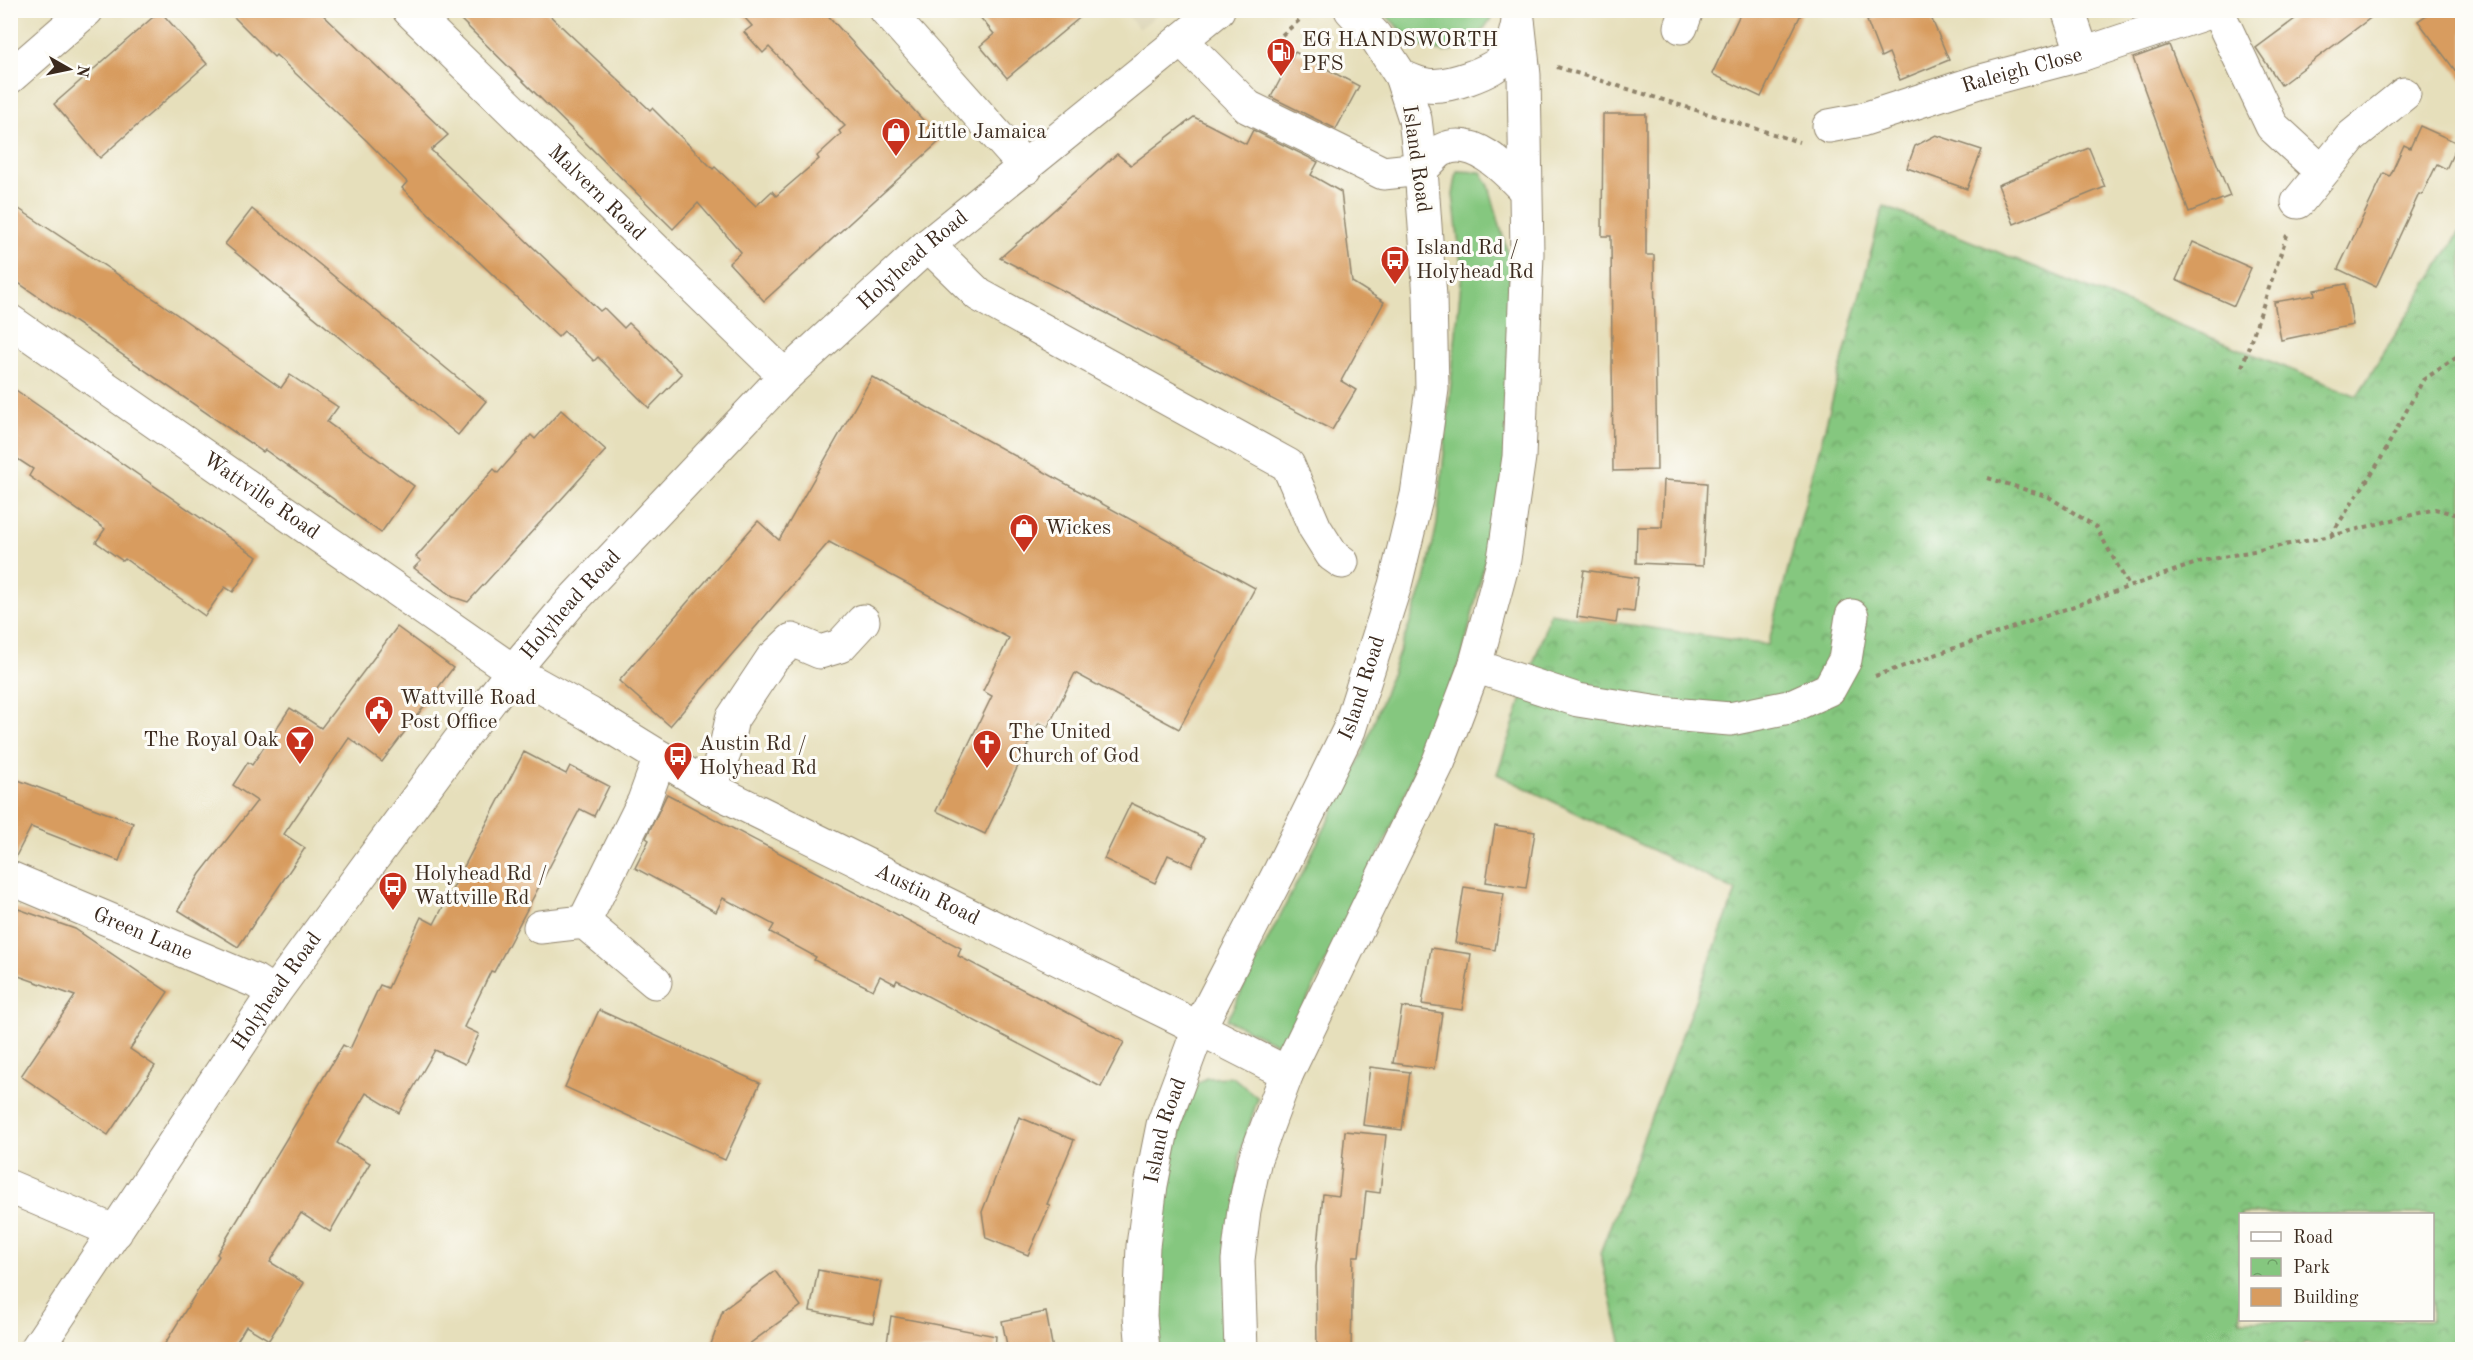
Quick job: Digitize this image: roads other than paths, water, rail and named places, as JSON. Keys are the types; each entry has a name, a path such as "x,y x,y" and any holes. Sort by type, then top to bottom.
{"main road":[{"name":"Malvern Road","path":"409,10 785,376"},
{"path":"886,10 1004,140 1026,168"},
{"name":"Holyhead Road","path":"36,1350 274,993 513,671 576,596 785,376 928,245 1026,168 1218,10"},
{"name":"Island Road","path":"1143,1350 1140,1316 1143,1246 1151,1185 1163,1125 1199,1028 1349,730 1395,585 1417,495 1432,389 1430,297 1415,119 1401,76 1375,36 1351,10"},
{"path":"2068,10 2083,54"},
{"name":"Raleigh Close","path":"1828,126 1861,120 1978,82 2083,54 2216,10 2272,126 2322,172"},
{"path":"10,77 74,14"},
{"path":"1401,76 1420,84 1436,86 1461,80 1491,68 1508,52 1518,17"},
{"path":"1241,1350 1238,1260 1244,1210 1255,1159 1287,1073 1439,761 1475,666 1504,559 1520,457 1527,254 1524,75 1518,17"},
{"path":"1181,40 1248,107 1383,173 1421,169 1443,150 1466,146 1504,168 1525,190"},
{"path":"2298,202 2352,136 2404,94"},
{"path":"928,245 979,295 1288,465 1314,528 1332,555 1342,562"},
{"name":"Wattville Road","path":"10,321 513,671"},
{"path":"1475,666 1578,700 1659,713 1730,719 1789,707 1828,689 1845,660 1852,616"},
{"path":"710,788 725,751 732,719 772,659 792,640 820,652 840,646 863,621"},
{"name":"Austin Road","path":"513,671 590,714 710,788 1287,1073"},
{"path":"584,922 644,801 660,757"},
{"name":"Green Lane","path":"10,878 255,981 274,993"},
{"path":"540,927 584,922 655,982"},
{"path":"10,1187 116,1233"}],"place":[{"name":"EG HANDSWORTH PFS","path":"1281,78"},
{"name":"Little Jamaica","path":"896,158"},
{"name":"Island Rd / Holyhead Rd","path":"1395,286"},
{"name":"Wickes","path":"1024,554"},
{"name":"Wattville Road Post Office","path":"379,736"},
{"name":"The Royal Oak","path":"300,766"},
{"name":"The United Church of God","path":"987,770"},
{"name":"Austin Rd / Holyhead Rd","path":"678,782"},
{"name":"Holyhead Rd / Wattville Rd","path":"393,912"}]}
